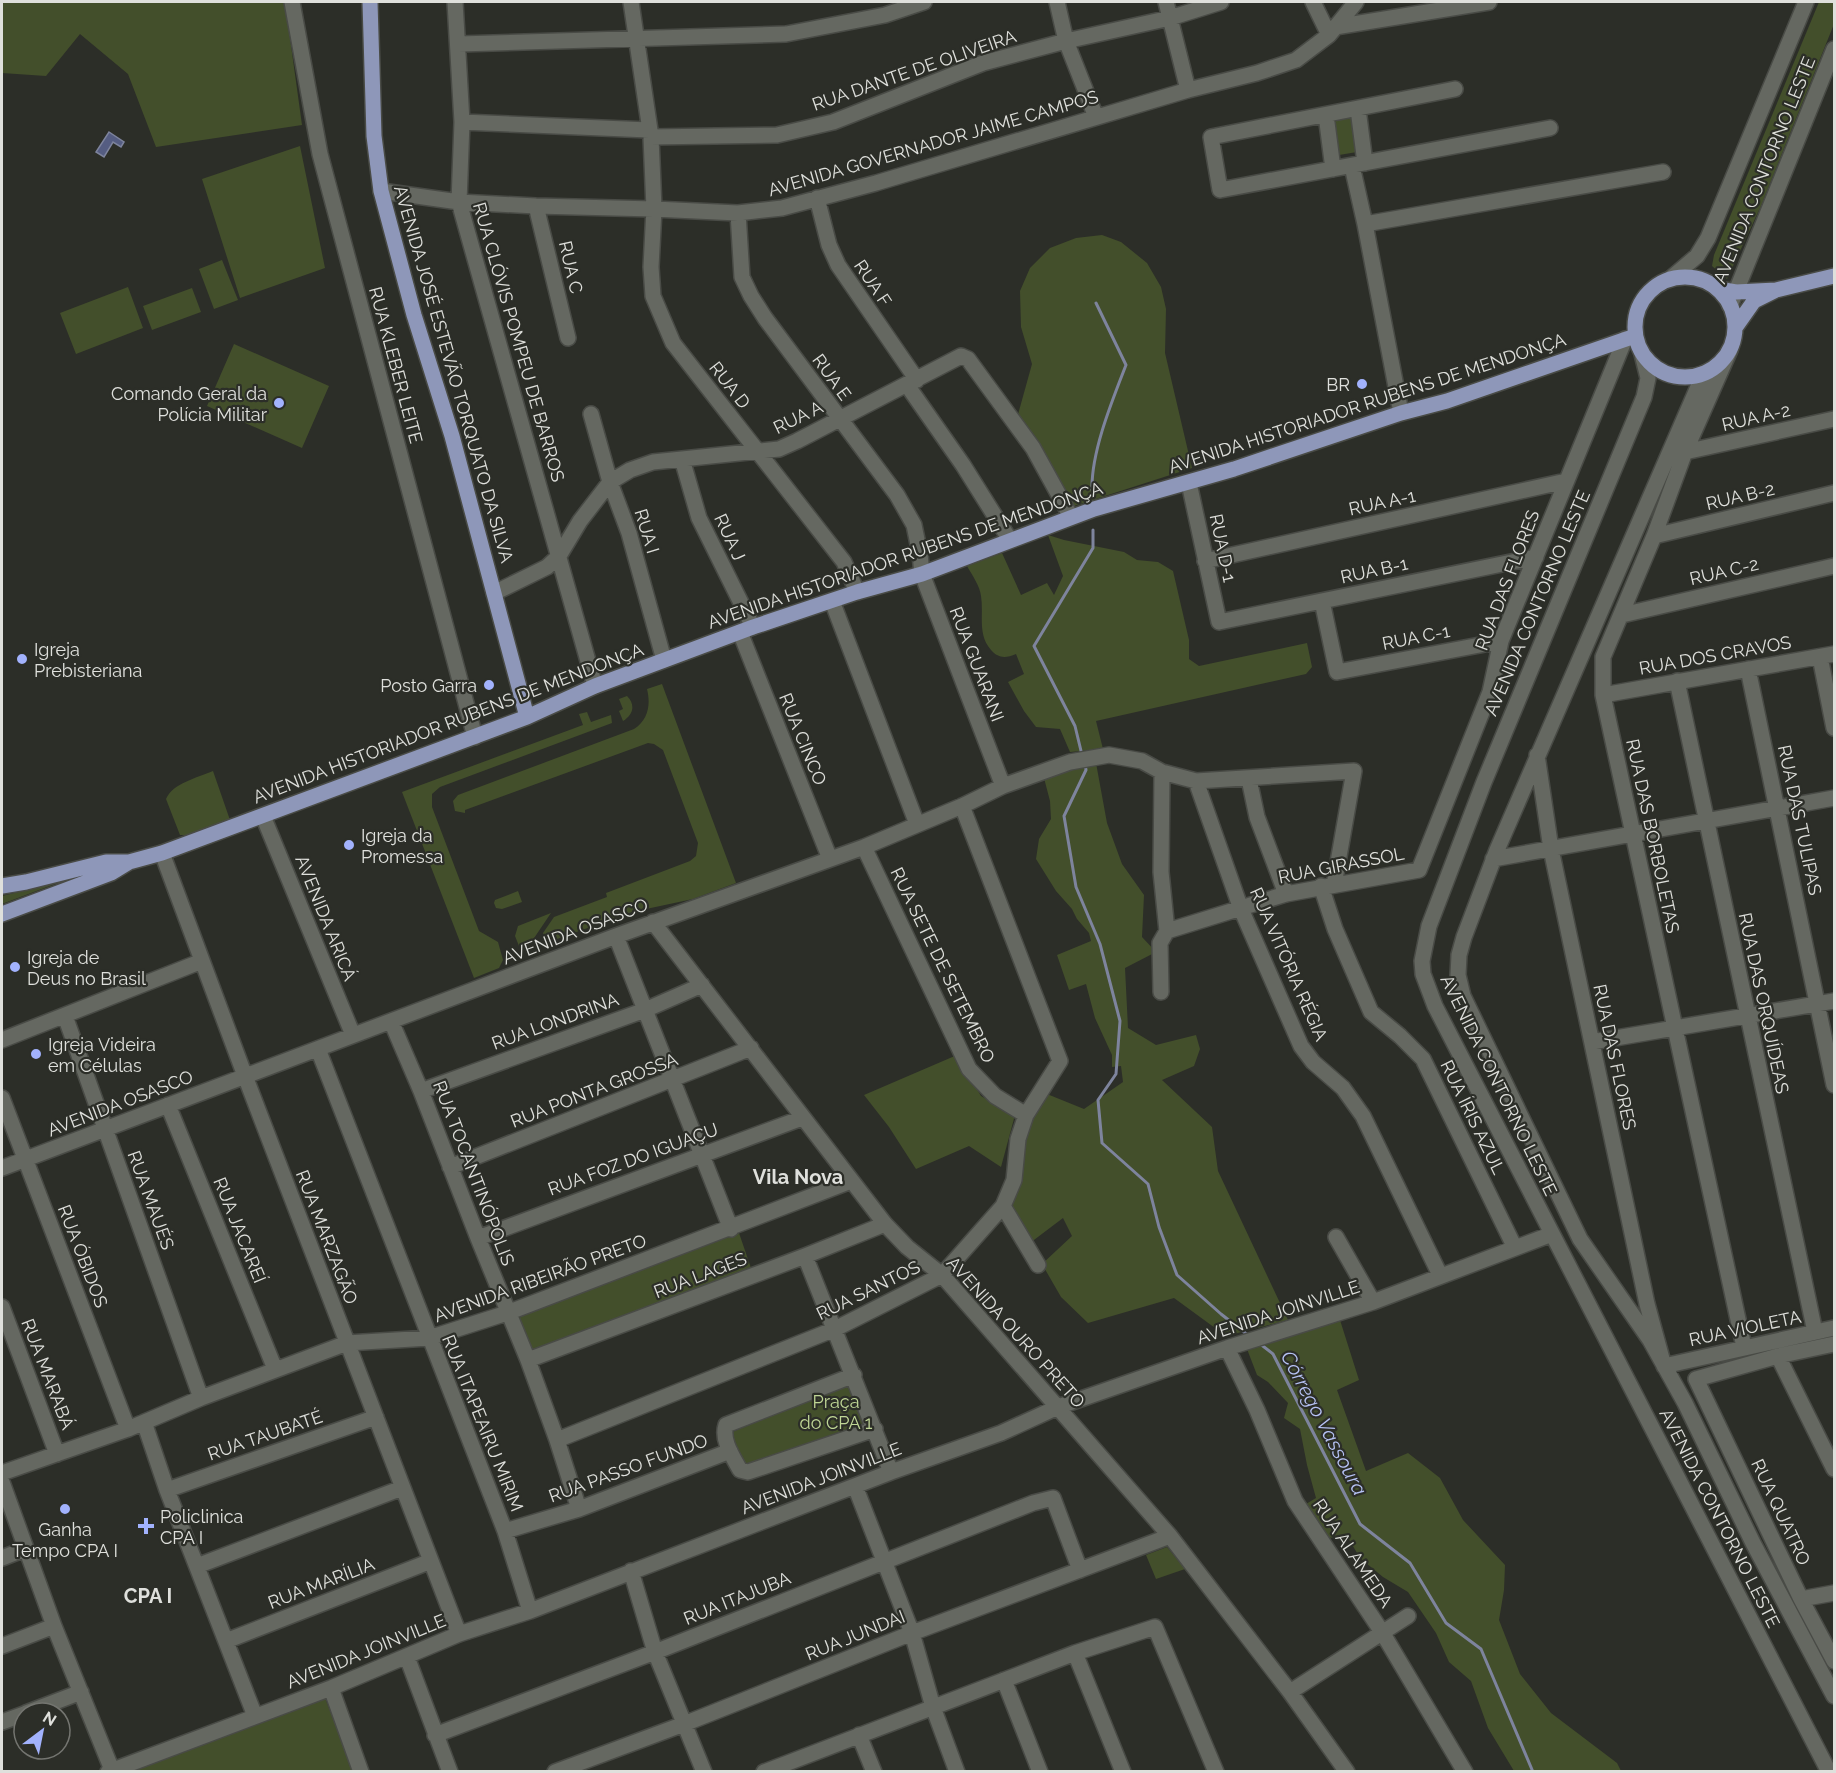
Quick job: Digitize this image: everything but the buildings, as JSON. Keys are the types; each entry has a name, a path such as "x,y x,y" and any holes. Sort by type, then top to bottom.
{"main road":[{"name":"AVENIDA JOSÉ ESTEVÃO TORQUATO DA SILVA","path":"370,2 374,136 381,191 414,315 452,436 527,717"},
{"path":"1733,299 1735,328 1730,350 1722,361 1704,373 1683,377 1667,374 1653,366 1630,338 1636,312 1642,301 1659,284 1670,279 1697,278 1733,299 1834,276"},
{"path":"1735,328 1754,301 1776,290"},
{"name":"AVENIDA HISTORIADOR RUBENS DE MENDONÇA","path":"2,914 111,873 129,862 162,853 475,737 596,686 747,630 858,592 922,574 1071,517 1189,483 1630,338"},
{"name":"AVENIDA HISTORIADOR RUBENS DE MENDONÇA","path":"2,886 116,860 129,862"},
{"path":"23,906 27,890 26,882"}],"street":[{"name":"RUA KLEBER LEITE","path":"292,2 320,154 475,737"},
{"name":"RUA CLÓVIS POMPEU DE BARROS","path":"455,2 462,122 459,202 596,686"},
{"name":"RUA D","path":"631,2 650,134 654,209 652,296 673,343 844,562 858,592"},
{"path":"459,44 786,34 883,8 924,2"},
{"path":"1057,2 1066,41 1096,117"},
{"path":"1166,2 1188,90"},
{"name":"RUA DANTE DE OLIVEIRA","path":"462,122 650,134 777,135 833,122 983,63 1066,41 1170,18 1221,2"},
{"path":"1313,2 1332,31 1490,2"},
{"name":"AVENIDA GOVERNADOR JAIME CAMPOS","path":"381,191 459,202 536,206 738,213 782,208 876,183 1296,60 1332,31 1356,2"},
{"name":"AVENIDA CONTORNO LESTE","path":"1670,279 1697,256 1708,238 1806,2"},
{"name":"AVENIDA CONTORNO LESTE","path":"1733,299 1834,49"},
{"path":"1455,89 1211,136 1220,190 1550,129"},
{"path":"1358,109 1358,165 1365,224 1401,413"},
{"path":"1326,115 1333,169"},
{"path":"1365,224 1663,172"},
{"name":"RUA F","path":"817,198 829,245 838,265 912,382"},
{"name":"RUA C","path":"536,206 568,338"},
{"name":"RUA E","path":"738,213 740,262 746,287 765,318 838,419 897,495 914,525 920,554"},
{"name":"RUA DAS FLORES","path":"1419,870 1490,692 1501,641 1566,481 1630,338"},
{"name":"RUA DAS BORBOLETAS","path":"1730,350 1685,452 1654,536 1603,657 1603,695 1744,1347"},
{"name":"AVENIDA CONTORNO LESTE","path":"1642,354 1648,378 1644,397 1484,782 1432,915 1422,961 1423,974 1435,1006 1829,1772"},
{"name":"RUA A","path":"494,593 547,567 559,556 580,521 610,482 630,470 653,462 779,449 959,356 966,357 1033,448 1071,517"},
{"name":"AVENIDA CONTORNO LESTE","path":"1704,373 1493,859 1464,937 1459,955 1458,975 1463,996 1580,1239 1628,1306 1665,1366 1753,1543 1834,1696"},
{"path":"912,382 1010,540"},
{"name":"RUA I","path":"591,414 610,482 629,533 664,660"},
{"name":"RUA A-2","path":"1685,452 1834,419"},
{"name":"RUA J","path":"682,459 699,518 747,630"},
{"name":"RUA A-1","path":"1205,561 1566,481"},
{"name":"RUA D-1","path":"1189,483 1219,622"},
{"name":"RUA B-2","path":"1654,536 1834,493"},
{"name":"RUA GUARANI","path":"920,554 922,574 1003,786"},
{"name":"RUA B-1","path":"1219,622 1536,557"},
{"name":"RUA C-2","path":"1622,615 1834,566"},
{"path":"832,601 917,824"},
{"name":"RUA C-1","path":"1322,601 1338,672 1501,641"},
{"name":"RUA CINCO","path":"747,630 830,859"},
{"path":"1827,656 1834,728"},
{"name":"RUA DOS CRAVOS","path":"1603,695 1827,656"},
{"name":"RUA DAS TULIPAS","path":"1748,669 1834,1085"},
{"name":"RUA DAS ORQUÍDEAS","path":"1677,681 1815,1332"},
{"name":"AVENIDA OSASCO","path":"2,1168 653,922 864,847 1048,768 1109,755 1142,761 1162,772 1196,781 1354,771"},
{"name":"RUA DAS FLORES","path":"1537,755 1551,849 1647,1304 1665,1366"},
{"name":"RUA ÍRIS AZUL","path":"1354,771 1327,886 1335,929 1371,1012 1400,1035 1423,1059 1515,1248"},
{"path":"1161,992 1160,943 1167,931 1161,872 1162,772"},
{"path":"1249,779 1257,817 1286,894"},
{"name":"RUA VITÓRIA RÉGIA","path":"1196,781 1241,909 1301,1046 1313,1062 1343,1088 1363,1116 1440,1275"},
{"path":"1493,859 1834,798"},
{"name":"RUA SANTOS","path":"557,1440 836,1329 942,1275 1003,1206 1014,1180 1018,1139 1026,1115 1060,1061 962,806"},
{"name":"AVENIDA ARICÁ","path":"263,816 353,1035"},
{"name":"RUA SETE DE SETEMBRO","path":"864,847 969,1069 995,1096 1026,1115"},
{"name":"RUA MARZAGÃO","path":"162,853 459,1634"},
{"name":"RUA GIRASSOL","path":"1167,931 1286,894 1419,870"},
{"name":"AVENIDA OURO PRETO","path":"653,922 885,1224 907,1247 942,1275 1170,1536 1290,1692 1347,1772"},
{"path":"616,936 731,1229"},
{"path":"2,1040 202,961"},
{"name":"RUA LONDRINA","path":"421,1091 645,1010 702,986"},
{"path":"1592,1042 1834,1001"},
{"name":"RUA MAUÉS","path":"65,1016 201,1398"},
{"name":"RUA TOCANTINÓPOLIS","path":"391,1021 421,1091 507,1313 528,1360 579,1509"},
{"name":"RUA PONTA GROSSA","path":"450,1167 673,1081 751,1048"},
{"name":"RUA ITAPEAIRU MIRIM","path":"318,1049 505,1531 530,1611"},
{"name":"RUA ÓBIDOS","path":"2,1098 128,1429"},
{"name":"RUA JACAREÍ","path":"168,1105 275,1369"},
{"name":"RUA FOZ DO IGUAÇU","path":"478,1239 802,1118"},
{"name":"AVENIDA RIBEIRÃO PRETO","path":"2,1473 128,1429 201,1398 347,1343 429,1338 507,1313 731,1229 851,1181"},
{"path":"1003,1206 1038,1265"},
{"name":"RUA LAGES","path":"528,1360 885,1224"},
{"name":"AVENIDA JOINVILLE","path":"110,1771 331,1688 459,1634 530,1611 891,1472 1001,1433 1058,1407 1227,1348 1373,1302 1552,1234"},
{"path":"1336,1237 1373,1302"},
{"path":"805,1256 891,1472"},
{"name":"RUA MARABÁ","path":"2,1307 57,1455"},
{"name":"RUA VIOLETA","path":"1665,1366 1834,1328"},
{"path":"1834,1344 1778,1356 1834,1469"},
{"name":"RUA ALAMEDA","path":"1227,1348 1257,1410 1295,1501 1382,1632 1465,1772"},
{"name":"RUA QUATRO","path":"1778,1356 1696,1379 1800,1599 1834,1661"},
{"path":"854,1375 726,1425 723,1433 740,1470 748,1472 875,1429"},
{"name":"RUA TAUBATÉ","path":"167,1490 376,1417"},
{"path":"144,1422 167,1490 255,1716"},
{"name":"RUA PASSO FUNDO","path":"505,1531 579,1509 730,1451"},
{"path":"2,1482 110,1771"},
{"path":"855,1486 912,1633 933,1707 957,1772"},
{"path":"197,1566 402,1488"},
{"name":"RUA ITAJUBA","path":"435,1735 655,1652 1033,1503 1053,1498 1080,1570"},
{"name":"RUA JUNDAI","path":"555,1772 684,1724 912,1633 1170,1536"},
{"path":"2,1558 25,1548"},
{"name":"RUA MARÍLIA","path":"226,1641 431,1561"},
{"path":"631,1571 655,1652 704,1772"},
{"path":"1800,1599 1834,1593"},
{"path":"1290,1692 1408,1616"},
{"path":"2,1646 54,1626"},
{"path":"764,1772 785,1768 859,1735 1074,1653 1155,1626 1216,1772"},
{"path":"1074,1653 1123,1772"},
{"path":"406,1657 450,1772"},
{"path":"1004,1680 1040,1772"},
{"path":"331,1688 361,1772"},
{"path":"57,1701 81,1692"},
{"path":"859,1735 874,1772"}],"green space":[{"path":"2,2 285,2 302,125 156,147 128,74 80,34 46,76 2,73"},
{"path":"1819,2 1834,2 1834,24 1761,206 1727,279 1712,266 1714,255"},
{"path":"1353,114 1357,152 1339,155 1334,118"},
{"path":"300,146 325,268 240,298 202,179"},
{"path":"1102,235 1121,242 1147,263 1161,287 1166,309 1165,353 1192,468 1074,506 1046,458 1017,418 1032,364 1021,327 1020,291 1030,268 1050,248 1076,238"},
{"path":"222,260 238,300 214,309 199,269"},
{"path":"128,287 143,328 76,354 60,313"},
{"path":"192,288 201,312 152,330 143,306"},
{"path":"234,344 329,386 302,448 207,406"},
{"path":"1048,535 1124,552 1137,560 1158,562 1173,571 1189,640 1189,659 1199,666 1307,643 1312,667 1306,674 1096,721 1103,749 1070,752 1060,729 1036,727 1024,711 1008,682 1024,674 1016,654 1000,656 994,653 987,644 982,631 980,592 967,566 1002,553 1021,595 1047,583 1054,595 1063,576"},
{"path":"662,684 736,883 693,899 632,912 546,943 543,933 554,917 607,897 606,893 690,861 696,856 698,843 663,750 648,743 465,810 465,813 455,811 453,801 458,795 634,729 647,712 649,701 647,689"},
{"path":"627,696 632,703 632,710 623,721 619,711 623,709 619,699"},
{"path":"587,712 591,722 611,715 612,723 440,787 432,794 432,807 479,931 498,942 503,960 499,968 474,978 402,792 583,725 579,714"},
{"path":"1096,763 1107,823 1122,864 1144,895 1142,937 1156,952 1125,968 1128,1028 1156,1045 1196,1035 1200,1049 1194,1066 1162,1080 1212,1127 1218,1171 1288,1320 1226,1336 1174,1298 1088,1323 1061,1297 1042,1264 1072,1236 1063,1218 1030,1243 1008,1206 1031,1117 1047,1094 1084,1109 1123,1082 1121,1066 1112,1067 1112,1055 1095,1018 1086,984 1069,990 1057,955 1091,941 1089,933 1056,891 1036,859 1039,839 1051,819 1050,801 1044,778"},
{"path":"213,771 230,820 190,835 180,835 166,799 169,793 180,785"},
{"path":"63,881 2,904 2,896"},
{"path":"518,891 522,902 502,909 496,908 495,900"},
{"path":"551,913 526,950 521,951 515,936 518,926"},
{"path":"957,1055 981,1096 1015,1115 1001,1167 969,1146 916,1169 889,1127 864,1095"},
{"path":"739,1233 751,1268 533,1351 525,1341 519,1322 519,1318 523,1315"},
{"path":"1340,1320 1359,1380 1337,1390 1366,1471 1408,1453 1440,1478 1463,1520 1505,1565 1499,1620 1520,1674 1551,1713 1617,1763 1621,1771 1514,1771 1488,1728 1471,1681 1449,1662 1436,1633 1408,1592 1383,1577 1360,1558 1347,1536 1327,1538 1306,1504 1316,1498 1300,1429 1284,1418 1288,1403 1268,1382 1257,1375 1247,1349"},
{"name":"Praça do CPA 1","path":"849,1383 864,1423 743,1467 730,1433"},
{"path":"1167,1547 1185,1569 1156,1579 1146,1555"},
{"path":"325,1698 354,1771 129,1772"}],"water":[{"path":"109,132 124,142 121,147 113,142 104,157 96,152"}],"waterway":[{"name":"Córrego Vassoura","path":"1092,490 1099,443 1126,365 1096,303"},
{"name":"Córrego Vassoura","path":"1082,755 1075,726 1034,646 1093,548 1093,530"},
{"name":"Córrego Vassoura","path":"1085,764 1086,770 1064,816 1076,887 1100,944 1120,1021 1116,1074 1098,1100 1102,1143 1148,1184 1159,1227 1177,1275 1249,1336"},
{"name":"Córrego Vassoura","path":"1259,1343 1273,1354 1360,1524 1410,1563 1446,1623 1481,1649 1533,1772"}],"place":[{"name":"BR","path":"1362,384"},
{"name":"Comando Geral da Polícia Militar","path":"279,403"},
{"name":"Igreja Prebisteriana","path":"22,659"},
{"name":"Posto Garra","path":"489,685"},
{"name":"Igreja da Promessa","path":"349,845"},
{"name":"Igreja de Deus no Brasil","path":"15,967"},
{"name":"Igreja Videira em Células","path":"36,1054"},
{"name":"Ganha Tempo CPA I","path":"65,1509"},
{"name":"Policlinica CPA I","path":"146,1526"}],"district":[{"name":"Vila Nova","path":"798,1177"},
{"name":"CPA I","path":"148,1596"}]}
